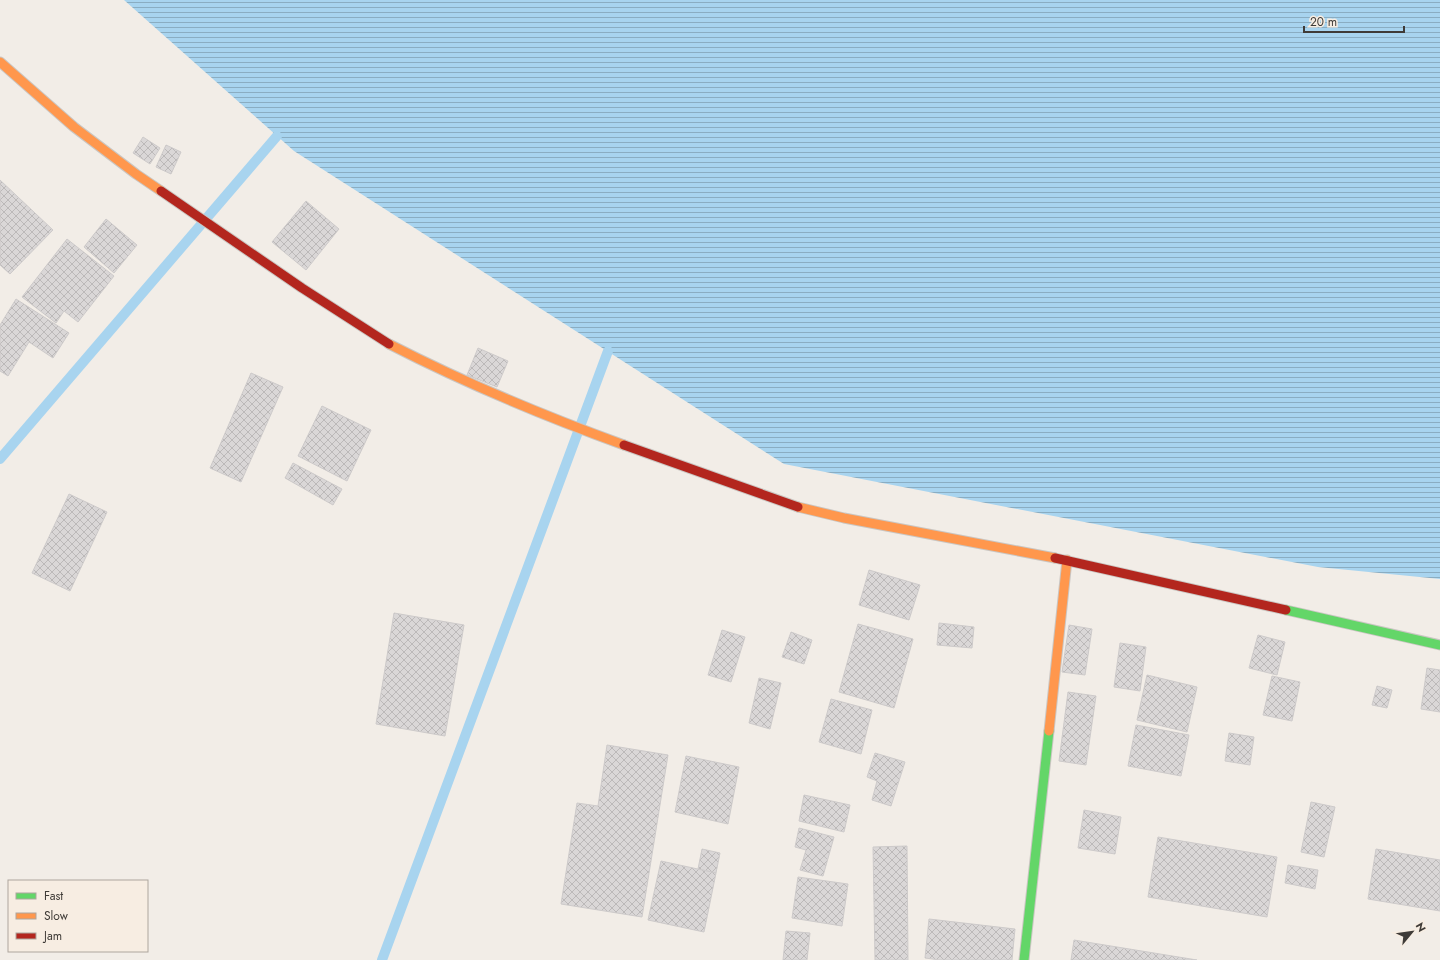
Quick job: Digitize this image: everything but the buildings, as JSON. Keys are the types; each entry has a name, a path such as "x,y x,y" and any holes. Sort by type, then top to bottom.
{"main road":[{"path":"0,62 74,127 143,178 295,283 385,342 440,370 492,393 599,436 799,507 844,518 1067,560 1440,645"},
{"path":"1024,960 1067,560"}],"water":[{"path":"124,0 1440,0 1440,579 1318,567 784,464 294,151"}],"waterway":[{"path":"0,459 277,136"},
{"path":"382,960 608,351"}],"traffic: fast":[{"path":"1286,610 1440,645"},
{"path":"1024,960 1049,731"}],"traffic: slow":[{"path":"0,62 74,127 161,191"},
{"path":"389,344 505,398 624,445"},
{"path":"798,507 844,518 1055,558"},
{"path":"1049,731 1067,560"}],"traffic: jam":[{"path":"161,191 302,288 389,344"},
{"path":"624,445 798,507"},
{"path":"1055,558 1286,610"}]}
